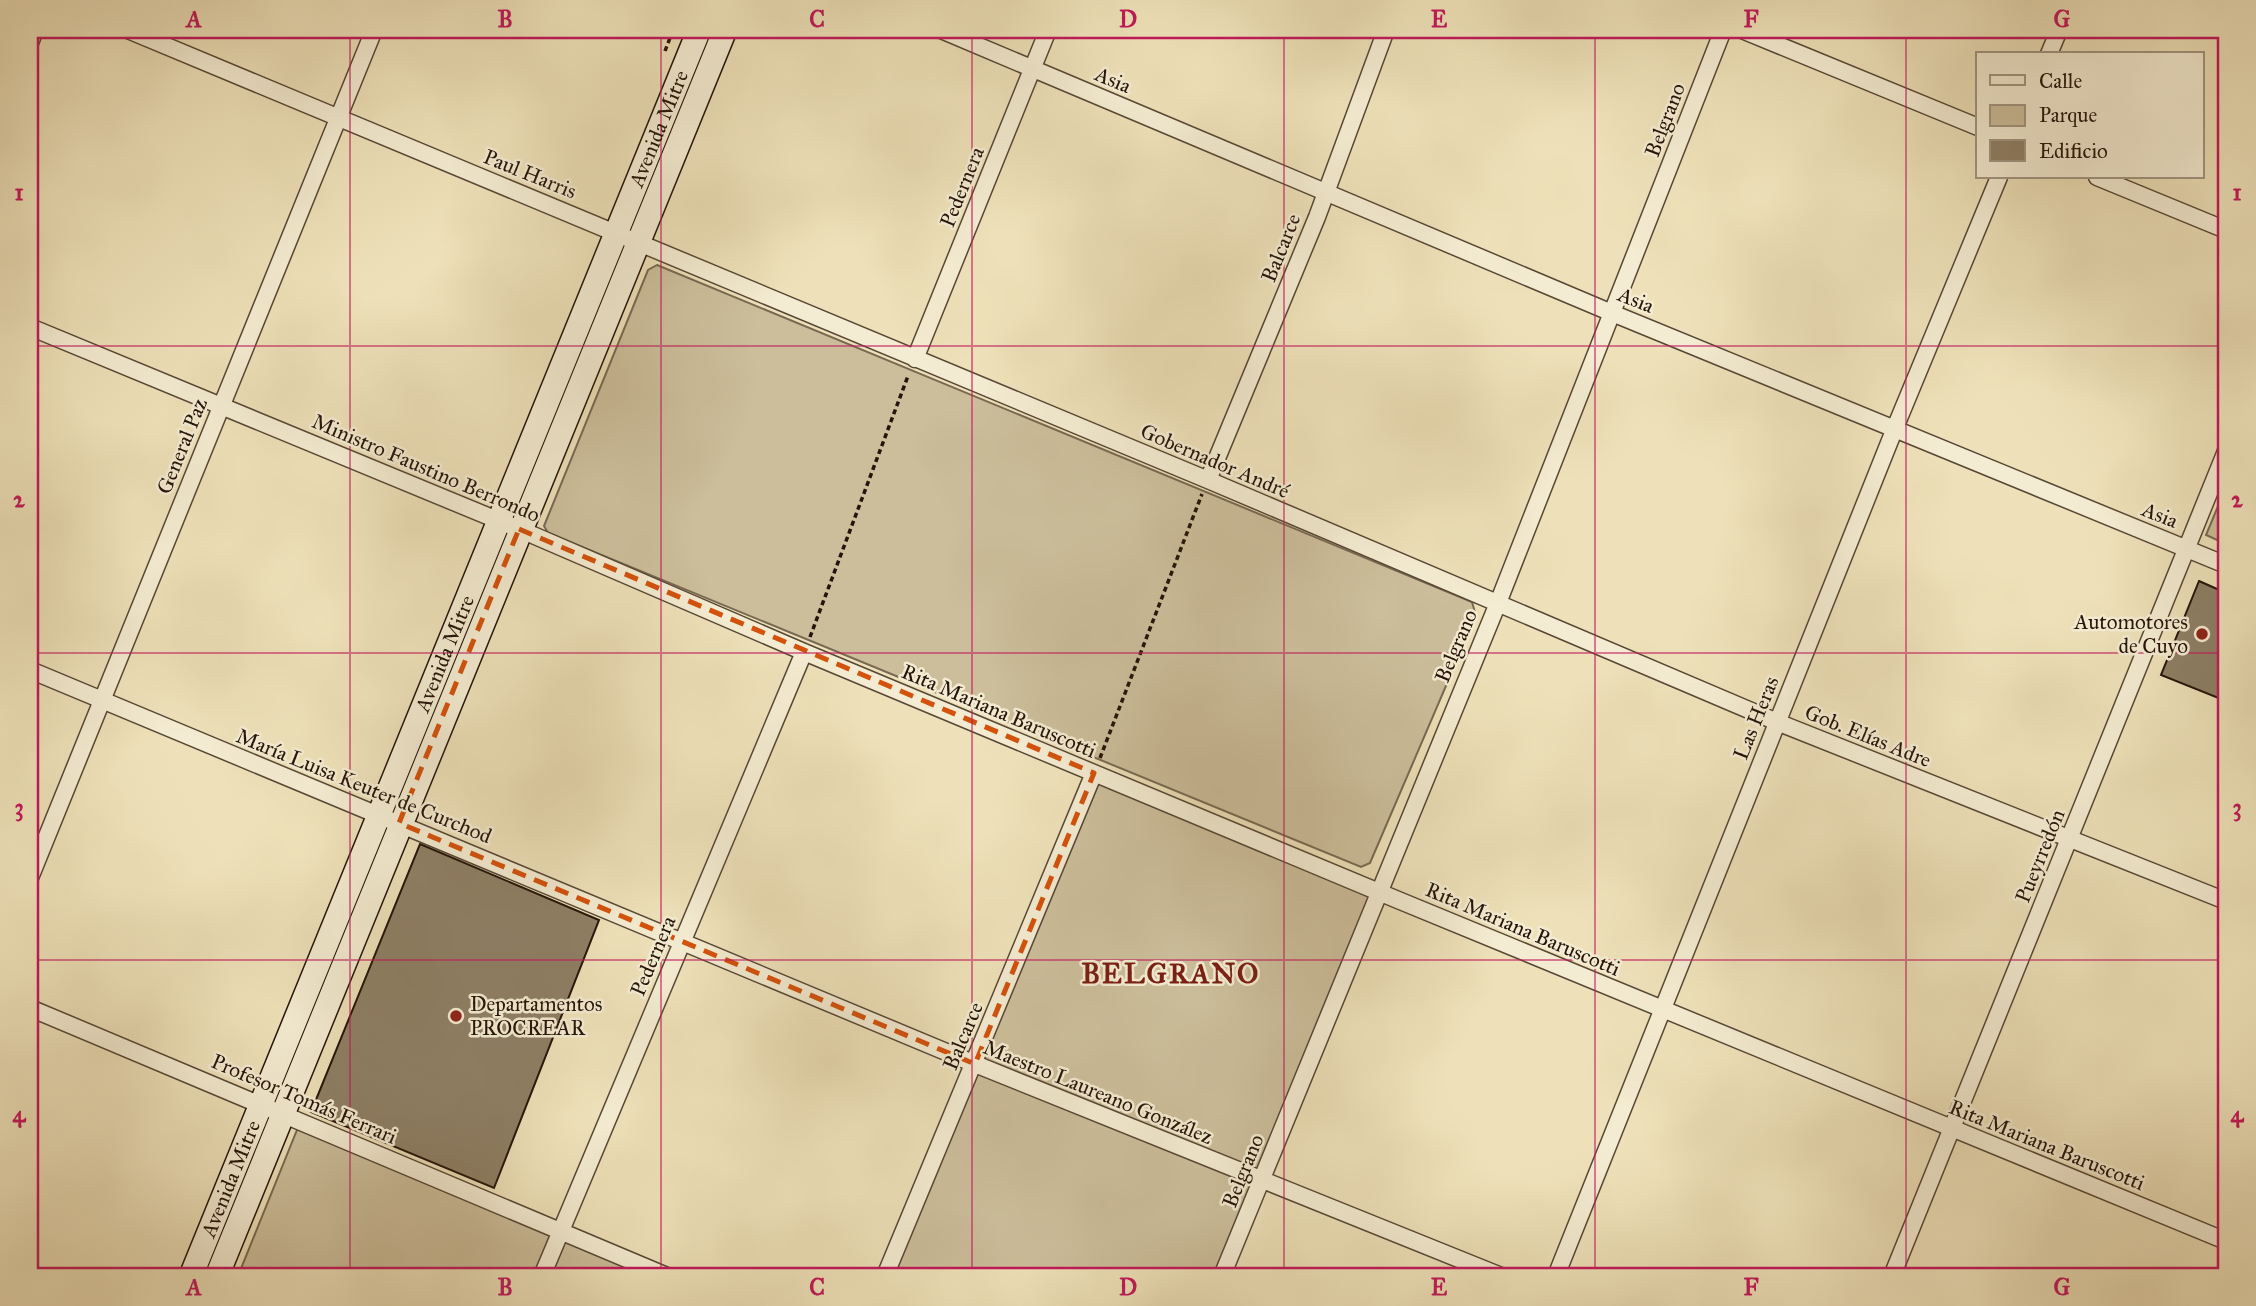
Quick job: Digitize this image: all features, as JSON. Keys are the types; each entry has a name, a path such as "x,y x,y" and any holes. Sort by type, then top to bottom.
{"main road":[{"name":"Avenida Mitre","path":"628,236 699,30"},
{"name":"Avenida Mitre","path":"217,1276 283,1113 390,819 509,525 628,236 724,30"},
{"name":"Avenida Mitre","path":"191,1276 262,1104 390,819"}],"street":[{"path":"30,43 35,30"},
{"name":"Paul Harris","path":"128,30 338,119 628,236 915,359"},
{"name":"General Paz","path":"30,878 374,30"},
{"name":"Asia","path":"940,30 1612,313 2226,565"},
{"name":"Pedernera","path":"915,359 1048,30"},
{"name":"Balcarce","path":"1208,480 1325,192 1386,30"},
{"name":"Belgrano","path":"1222,1276 1498,603 1723,30"},
{"path":"1742,30 1976,126"},
{"path":"2050,52 2059,30"},
{"name":"Las Heras","path":"1556,1276 1895,428 1999,178"},
{"path":"2099,178 2226,230"},
{"name":"Ministro Faustino Berrondo","path":"30,327 509,525 804,652"},
{"name":"Gobernador André","path":"915,359 1498,603"},
{"name":"Pueyrredón","path":"1892,1276 2226,451"},
{"name":"Gob. Elías Adre","path":"1498,603 1777,722 2226,901"},
{"name":"Pedernera","path":"542,1276 804,652"},
{"name":"Rita Mariana Baruscotti","path":"804,652 1662,1010 2226,1241"},
{"name":"María Luisa Keuter de Curchod","path":"30,670 683,940"},
{"name":"Balcarce","path":"885,1276 1094,773"},
{"name":"Maestro Laureano González","path":"683,940 1261,1182 1501,1276"},
{"name":"Profesor Tomás Ferrari","path":"30,1008 667,1276"}],"path":[{"path":"804,652 915,359"},
{"path":"1094,773 1208,480"}],"highlighted area":[{"path":"519,529 1094,773 975,1064 399,823"}],"green space":[{"path":"709,30 715,30 637,221 631,219"},
{"path":"614,262 619,264 523,500 517,497"},
{"path":"657,265 1472,602 1476,616 1370,863 1361,867 548,533 544,526 648,270"},
{"path":"2226,487 2226,544 2206,535"},
{"path":"492,557 498,559 401,794 395,792"},
{"path":"1094,773 1378,892 1223,1276 885,1276"},
{"path":"376,848 381,851 285,1086 279,1083"},
{"path":"301,1120 667,1276 238,1276"}],"building":[{"name":"Automotores de Cuyo","path":"2199,581 2226,593 2226,701 2161,675"},
{"name":"Departamentos PROCREAR","path":"420,844 599,920 494,1188 311,1112"}],"place":[{"name":"Automotores de Cuyo","path":"2202,634"},
{"name":"Departamentos PROCREAR","path":"456,1016"}],"district":[{"name":"BELGRANO","path":"1171,973"}]}
